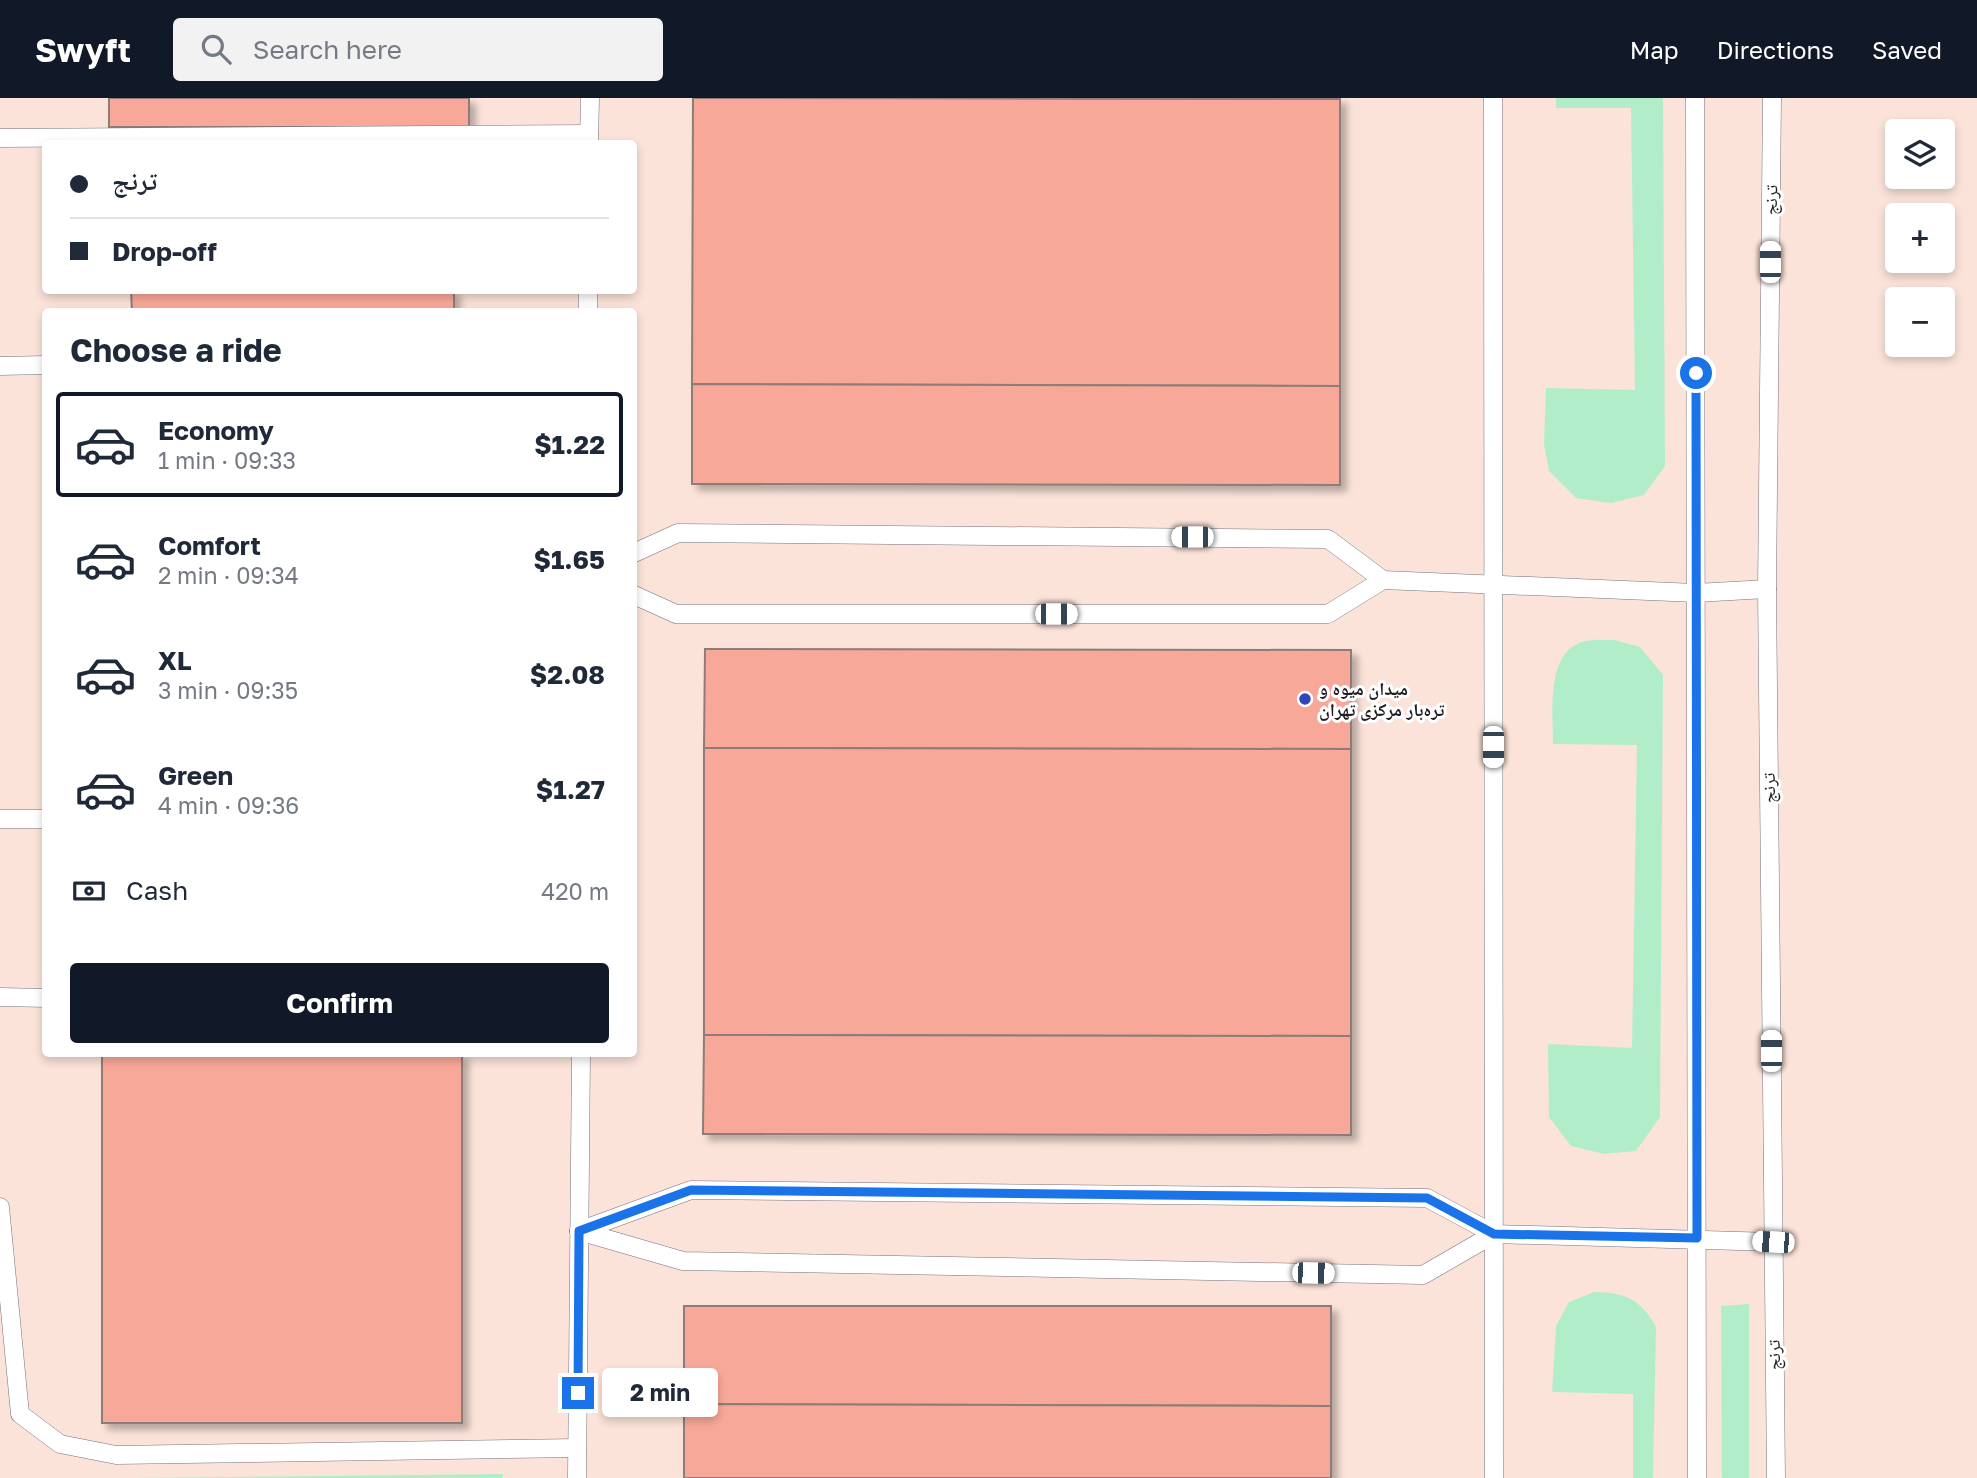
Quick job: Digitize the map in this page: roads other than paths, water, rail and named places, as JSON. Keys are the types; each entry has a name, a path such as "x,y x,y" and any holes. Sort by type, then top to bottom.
{"lane":[{"path":"0,138 589,139 590,98"},
{"path":"1493,98 1494,1478"},
{"path":"1695,98 1697,1478"},
{"name":"ترنج","path":"1772,98 1767,589 1776,1478"},
{"path":"0,366 42,365"},
{"path":"637,552 678,533 1328,538 1383,580"},
{"path":"637,596 676,614 1328,614 1383,580 1696,593 1767,589"},
{"path":"0,818 42,819"},
{"path":"0,998 42,998"},
{"path":"577,1478 581,1057"},
{"path":"579,1231 691,1190 1427,1198 1494,1234 1773,1242"},
{"path":"0,1207 20,1414 61,1444 116,1455 578,1448"},
{"path":"579,1231 683,1261 1423,1275 1494,1234"}],"place":[{"name":"میدان میوه و تره‌بار مرکزی تهران","path":"1305,699"}]}
